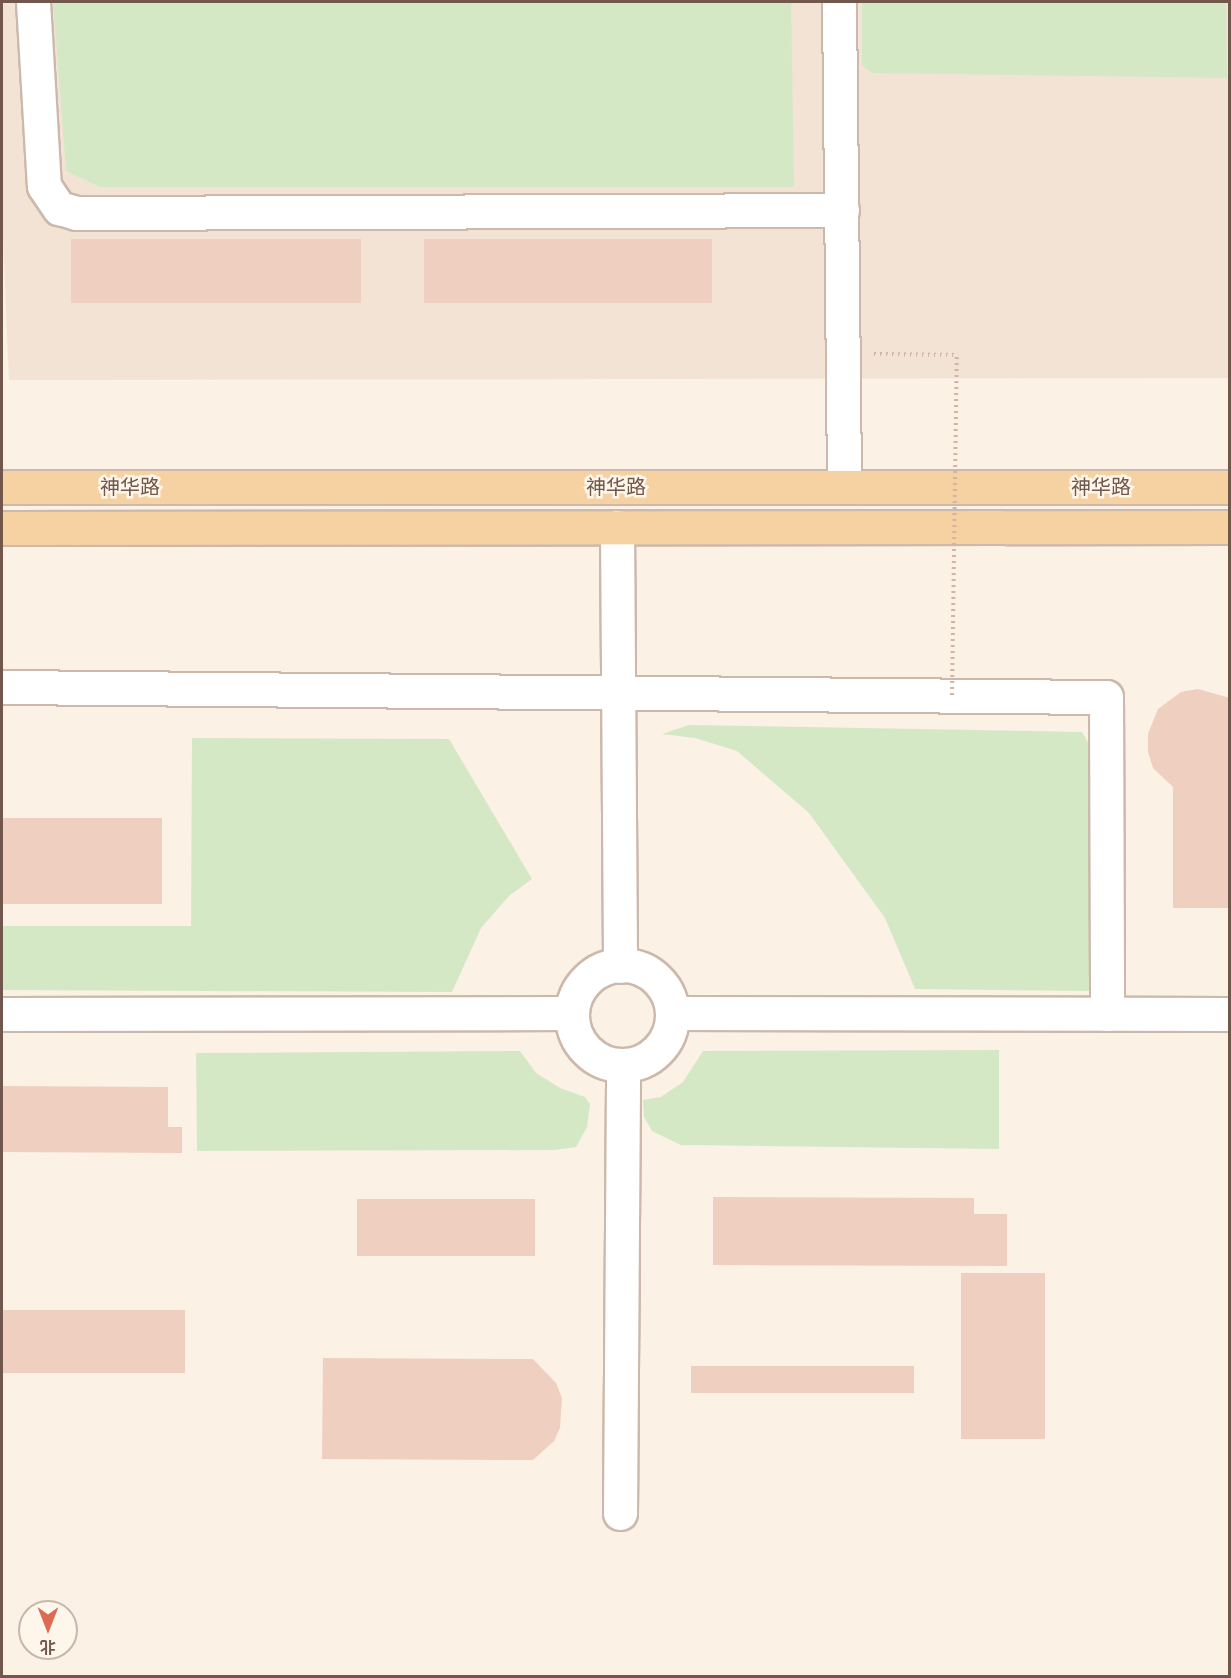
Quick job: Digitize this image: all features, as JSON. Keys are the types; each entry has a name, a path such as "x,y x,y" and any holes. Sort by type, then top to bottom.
{"main road":[{"name":"神华路","path":"2,487 1230,487"},
{"name":"神华路","path":"2,528 1230,527"}],"lane":[{"path":"33,2 44,186 59,208 76,213 842,210"},
{"path":"839,2 844,487"},
{"path":"617,527 620,966"},
{"path":"2,687 1106,697 1107,1014"},
{"path":"620,966 646,971 660,982 672,1013 667,1036 653,1054 623,1065 592,1056 581,1044 572,1013 584,982 597,971 620,966"},
{"path":"2,1014 572,1013"},
{"path":"672,1013 1230,1014"},
{"path":"620,1513 623,1065"}],"path":[{"path":"843,353 957,355 952,695"}],"shaded area":[{"path":"2,2 1229,2 1229,378 9,380 2,214"}],"green space":[{"path":"53,2 791,2 794,187 100,187 66,171"},
{"path":"862,2 1226,2 1227,78 872,73 862,65"},
{"path":"689,725 1082,732 1089,744 1089,991 915,989 885,918 809,813 737,751 695,738 662,734"},
{"path":"192,738 449,739 532,879 509,896 481,928 452,992 2,990 2,926 191,926"},
{"path":"999,1050 999,1149 681,1145 652,1131 644,1117 643,1100 661,1097 683,1082 703,1051"},
{"path":"520,1051 536,1073 560,1088 585,1097 590,1104 587,1127 576,1147 554,1150 197,1151 196,1053"}],"building":[{"path":"71,239 361,239 361,303 71,303"},
{"path":"424,239 712,239 712,303 424,303"},
{"path":"1198,689 1230,698 1230,908 1173,908 1173,787 1153,768 1148,752 1148,734 1158,709 1181,692"},
{"path":"2,818 162,818 162,904 2,904"},
{"path":"2,1086 168,1087 168,1127 182,1127 182,1153 2,1152"},
{"path":"713,1197 974,1198 974,1214 1007,1214 1007,1266 713,1265"},
{"path":"357,1199 535,1199 535,1256 357,1256"},
{"path":"961,1273 1045,1273 1045,1439 961,1439"},
{"path":"2,1310 185,1310 185,1373 2,1373"},
{"path":"323,1358 533,1359 556,1383 562,1398 560,1428 554,1441 533,1460 322,1459"},
{"path":"691,1366 914,1366 914,1393 691,1393"}]}
